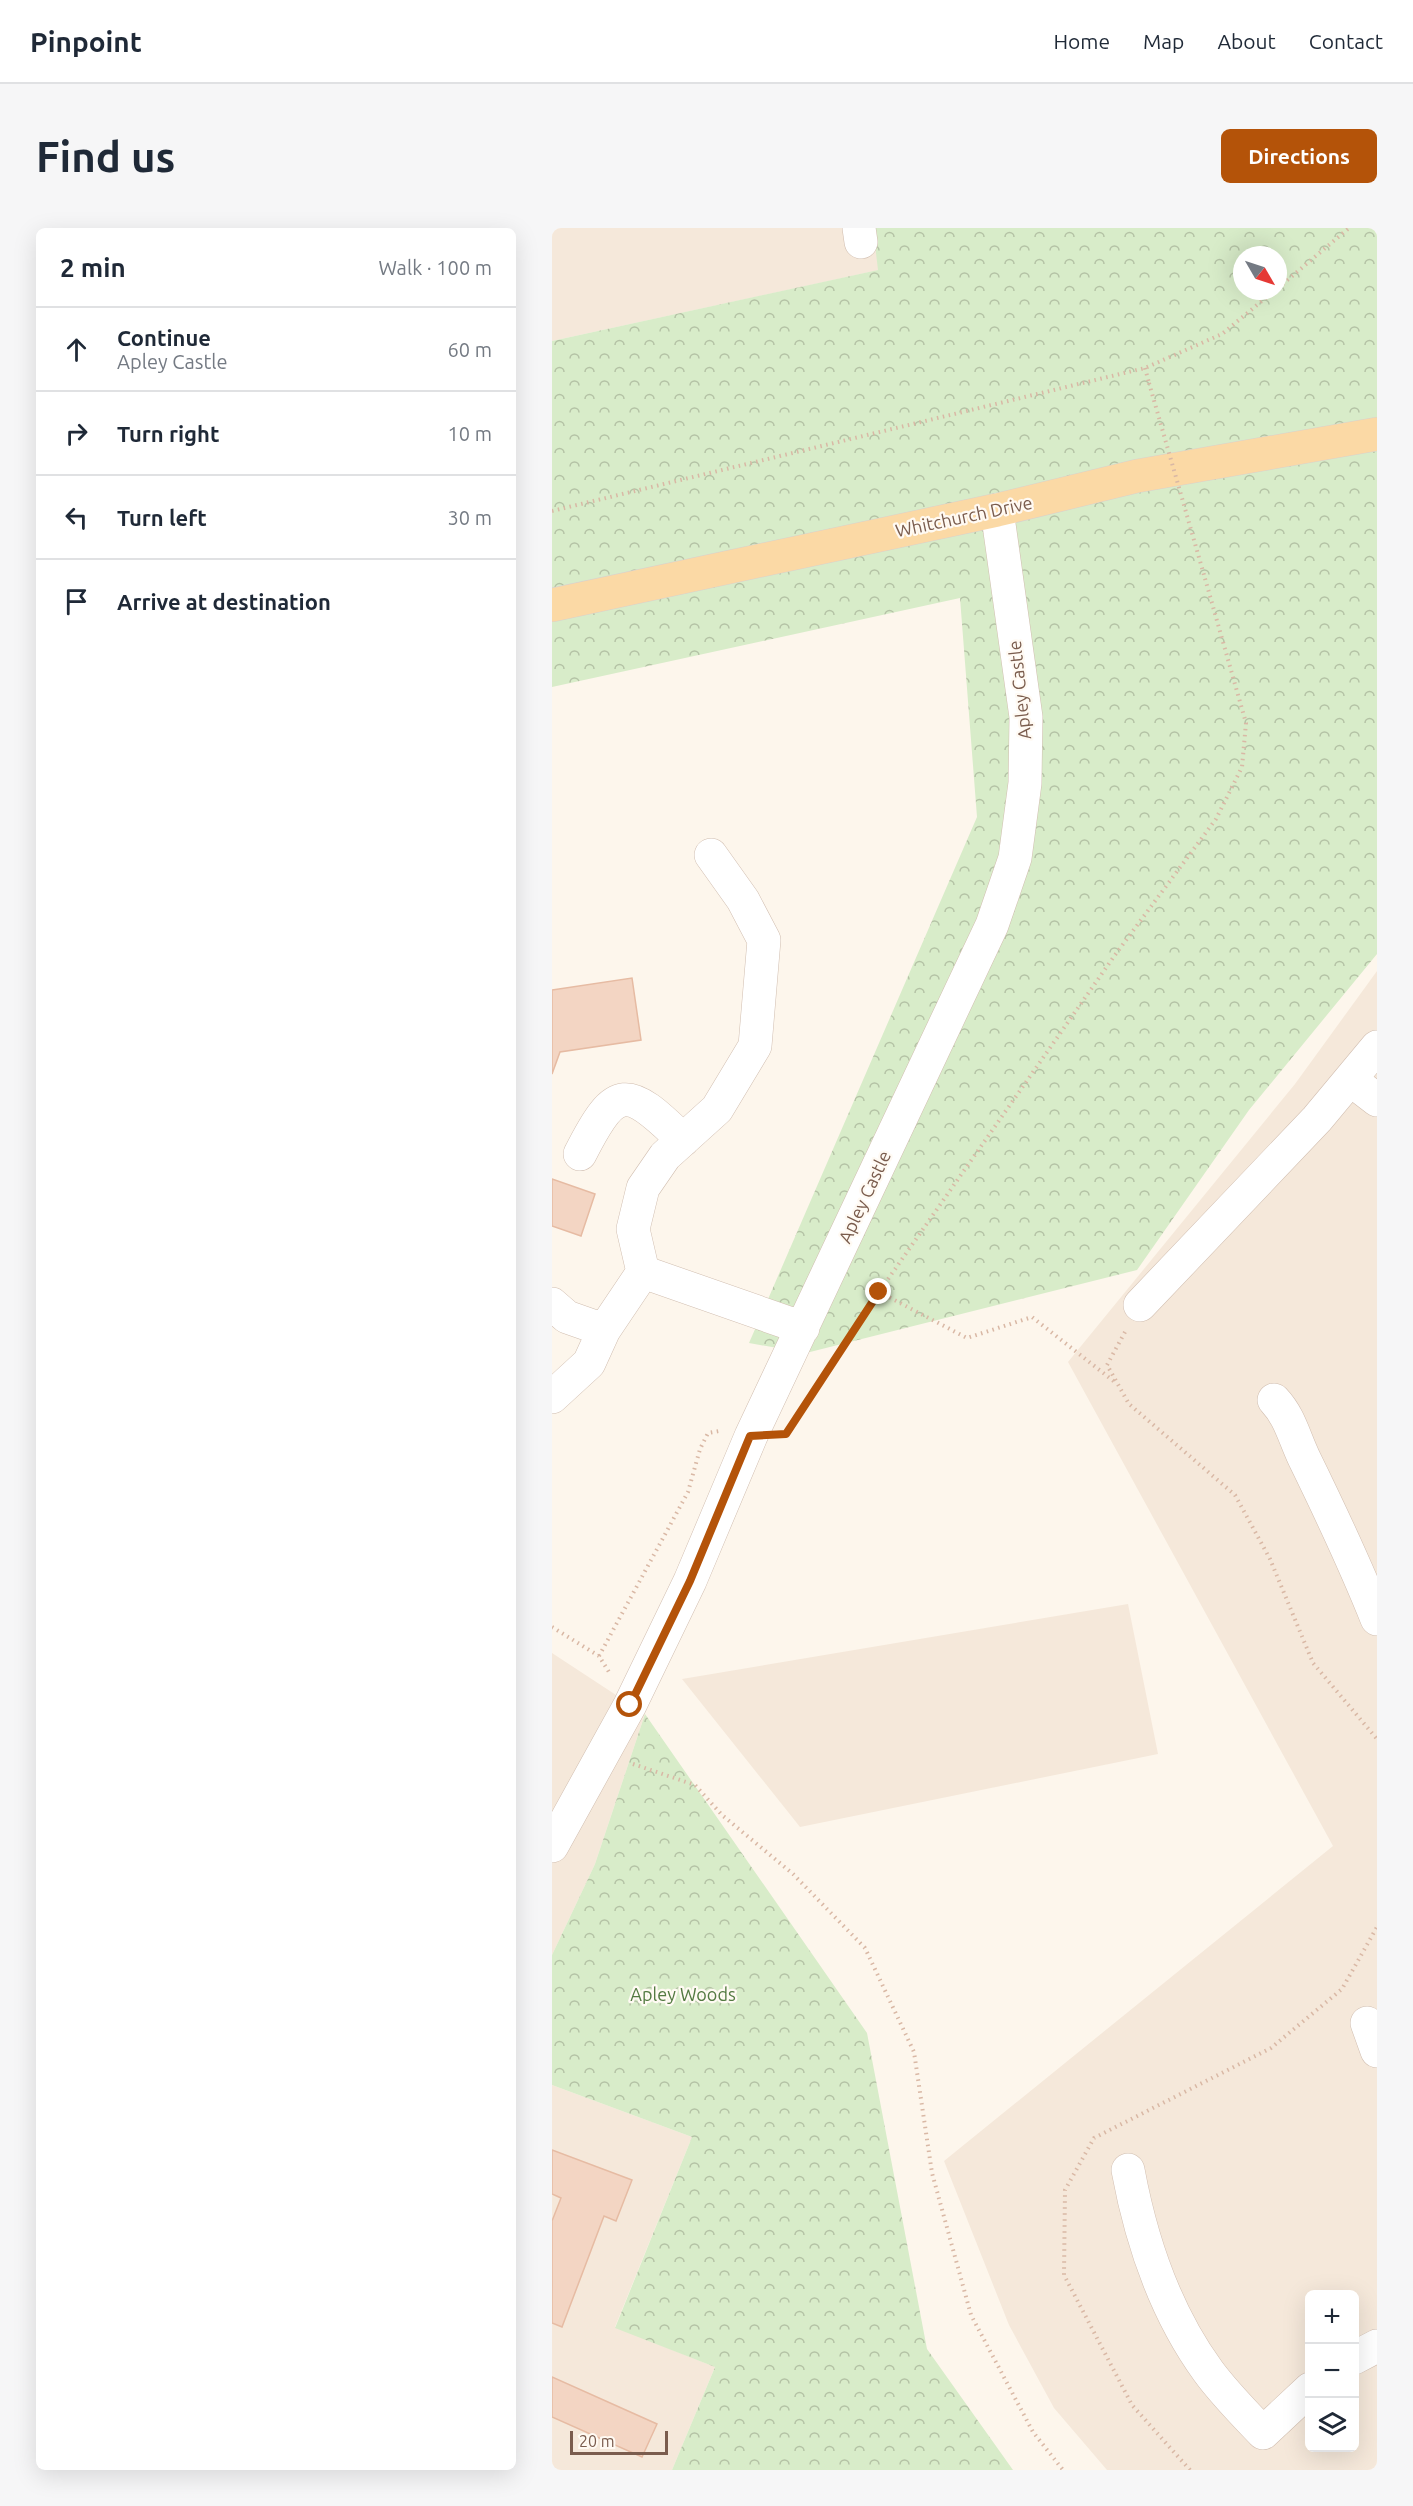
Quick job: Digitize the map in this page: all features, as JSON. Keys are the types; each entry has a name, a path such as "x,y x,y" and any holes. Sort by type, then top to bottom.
{"main road":[{"name":"Whitchurch Drive","path":"552,605 998,510 1137,476 1377,434"}],"street":[{"name":"Apley Castle","path":"555,1834 630,1705 690,1581 750,1436 992,925 1015,858 1025,783 1026,717 998,510"},
{"path":"552,1397 589,1363 604,1330 643,1272 633,1229 643,1188 665,1156 717,1110 755,1046 764,940 743,900 711,855"},
{"path":"1140,1305 1317,1119 1377,1047"},
{"path":"1351,1080 1377,1100"},
{"path":"580,1154 598,1120 609,1105 619,1099 629,1098 650,1110 683,1140"},
{"path":"643,1272 803,1328"},
{"path":"552,1304 567,1317 604,1330"},
{"path":"1274,1401 1291,1424 1301,1451 1344,1538 1375,1608"},
{"path":"1128,2170 1138,2219 1157,2278 1200,2359 1214,2379 1263,2433 1305,2395"},
{"path":"1359,2355 1377,2346"}],"path":[{"path":"1287,280 1349,228"},
{"path":"552,511 1145,368 1222,334 1263,300"},
{"path":"804,1406 879,1292 1115,955 1216,819 1242,767 1246,723 1145,368"},
{"path":"879,1292 967,1338 1032,1317 1118,1384"},
{"path":"1140,1305 1107,1365 1129,1404 1235,1495 1270,1559 1313,1663 1377,1739"},
{"path":"552,1627 599,1656 688,1492 700,1449 708,1433 723,1430 750,1436"},
{"path":"601,1755 694,1785 722,1815 793,1874 865,1947 914,2052 932,2174 971,2315 1033,2432 1063,2470"},
{"path":"1190,2470 1132,2405 1064,2275 1065,2190 1094,2138 1271,2048 1342,1989 1377,1927"}],"shaded area":[{"path":"552,228 873,228 879,270 552,341"},
{"path":"1377,971 1377,2470 1107,2470 1054,2408 1009,2325 944,2161 1333,1846 1068,1362 1295,1084"},
{"path":"1128,1604 1158,1754 800,1827 682,1679"},
{"path":"552,1653 645,1714 595,1864 552,1955"},
{"path":"552,2085 692,2137 615,2327 715,2367 672,2470 552,2470"}],"green space":[{"path":"873,228 1377,228 1377,954 1249,1110 1137,1270 806,1353 749,1343 977,817 960,598 552,687 552,341 878,270"},
{"name":"Apley Woods","path":"645,1714 867,2033 927,2349 1013,2470 672,2470 715,2367 615,2328 692,2137 552,2085 552,1955 595,1864"}],"building":[{"path":"632,978 641,1040 560,1052 552,1074 552,990"},
{"path":"552,1179 595,1194 581,1236 552,1226"},
{"path":"552,2150 632,2180 616,2221 604,2216 562,2327 552,2323 552,2221 561,2198 552,2194"},
{"path":"552,2377 657,2424 642,2457 552,2417"}],"route":[{"path":"630,1705 690,1581 750,1436 786,1434 879,1292"}]}
